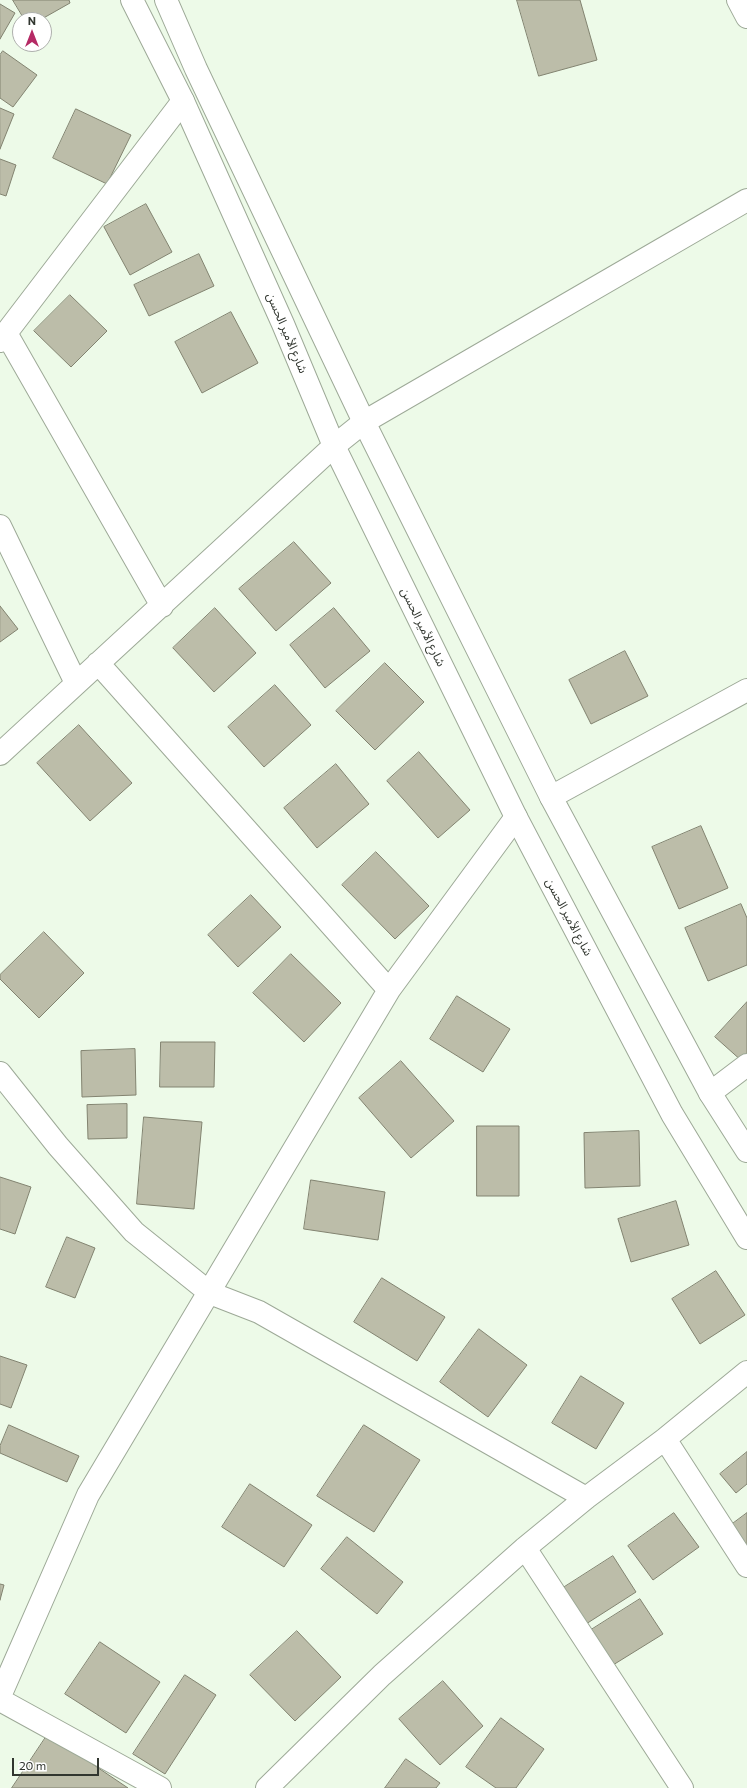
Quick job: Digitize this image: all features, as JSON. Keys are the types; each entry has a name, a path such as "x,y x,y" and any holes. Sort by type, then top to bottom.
{"street":[{"name":"شارع الأمير الحسن","path":"132,0 183,101 283,324 334,446 516,817 672,1114 747,1238"},
{"path":"166,0 203,84 364,422 551,797 710,1094 747,1151"},
{"path":"738,0 747,17"},
{"path":"162,606 3,337 183,101"},
{"path":"0,754 334,446 364,422 747,200"},
{"path":"0,526 76,684"},
{"path":"98,663 389,990"},
{"path":"551,797 747,690"},
{"path":"0,1696 88,1495 210,1293 389,990 516,817"},
{"path":"710,1094 747,1065"},
{"path":"0,1073 58,1146 134,1232 210,1293 259,1312 586,1498"},
{"path":"267,1788 382,1675 525,1548 586,1498 665,1440 747,1372"},
{"path":"665,1440 747,1566"},
{"path":"525,1548 682,1788"},
{"path":"0,1700 160,1788"}],"building":[{"path":"13,0 69,0 70,3 52,13 20,12"},
{"path":"517,0 580,0 597,60 539,76"},
{"path":"0,4 13,12 12,12 12,18 0,39"},
{"path":"3,51 37,75 13,107 0,98 0,55"},
{"path":"0,108 14,114 0,149"},
{"path":"76,109 131,135 107,184 53,158"},
{"path":"0,159 16,165 6,196 0,194"},
{"path":"146,204 172,252 130,275 104,227"},
{"path":"199,254 214,286 149,316 134,285"},
{"path":"70,295 107,331 71,367 34,331"},
{"path":"231,312 258,363 202,393 175,342"},
{"path":"294,542 331,583 276,631 239,589"},
{"path":"0,606 18,629 0,642"},
{"path":"215,608 256,653 214,692 173,648"},
{"path":"334,608 370,651 325,688 290,645"},
{"path":"625,651 648,696 591,724 569,680"},
{"path":"385,663 424,702 375,750 336,711"},
{"path":"275,685 311,725 264,767 228,727"},
{"path":"79,725 132,783 90,821 37,763"},
{"path":"419,752 470,810 438,838 387,781"},
{"path":"336,764 369,804 317,848 284,808"},
{"path":"701,826 728,888 679,909 652,847"},
{"path":"376,852 429,906 395,939 342,885"},
{"path":"251,895 281,927 238,967 208,935"},
{"path":"741,904 747,918 747,965 708,981 685,928"},
{"path":"44,932 84,973 39,1018 0,979 0,975"},
{"path":"291,954 341,1003 304,1042 253,993"},
{"path":"457,996 510,1029 483,1072 430,1039"},
{"path":"747,1002 747,1058 743,1062 715,1037"},
{"path":"161,1042 215,1042 214,1087 160,1087"},
{"path":"135,1049 136,1095 82,1097 81,1051"},
{"path":"401,1061 454,1121 411,1158 359,1098"},
{"path":"127,1104 127,1138 88,1139 87,1105"},
{"path":"144,1117 202,1122 194,1209 137,1204"},
{"path":"477,1126 519,1126 519,1196 477,1196"},
{"path":"639,1131 640,1186 585,1188 584,1133"},
{"path":"0,1177 31,1187 15,1234 0,1229"},
{"path":"311,1180 385,1192 378,1240 304,1229"},
{"path":"676,1201 689,1245 631,1262 618,1219"},
{"path":"67,1237 95,1248 75,1298 46,1287"},
{"path":"716,1271 745,1315 700,1344 672,1299"},
{"path":"382,1278 445,1317 417,1361 354,1322"},
{"path":"479,1329 527,1365 488,1417 440,1382"},
{"path":"0,1356 27,1365 11,1408 0,1404"},
{"path":"581,1376 624,1403 596,1449 552,1423"},
{"path":"9,1425 79,1456 67,1482 0,1453 0,1446"},
{"path":"364,1425 420,1460 374,1532 317,1496"},
{"path":"747,1452 747,1484 736,1493 720,1474"},
{"path":"250,1484 312,1525 284,1567 222,1527"},
{"path":"674,1513 699,1547 653,1580 628,1546"},
{"path":"747,1513 747,1555 727,1528"},
{"path":"347,1537 403,1582 377,1614 321,1569"},
{"path":"613,1556 636,1592 586,1624 563,1588"},
{"path":"0,1584 4,1585 0,1600"},
{"path":"640,1599 663,1634 613,1665 591,1630"},
{"path":"297,1631 341,1677 295,1721 250,1675"},
{"path":"100,1642 160,1682 126,1733 65,1694"},
{"path":"185,1675 216,1695 165,1774 133,1754"},
{"path":"443,1681 483,1726 440,1765 399,1719"},
{"path":"501,1718 544,1749 516,1788 496,1788 466,1767"},
{"path":"48,1734 128,1788 12,1788"},
{"path":"406,1759 440,1783 436,1788 385,1788"}]}
